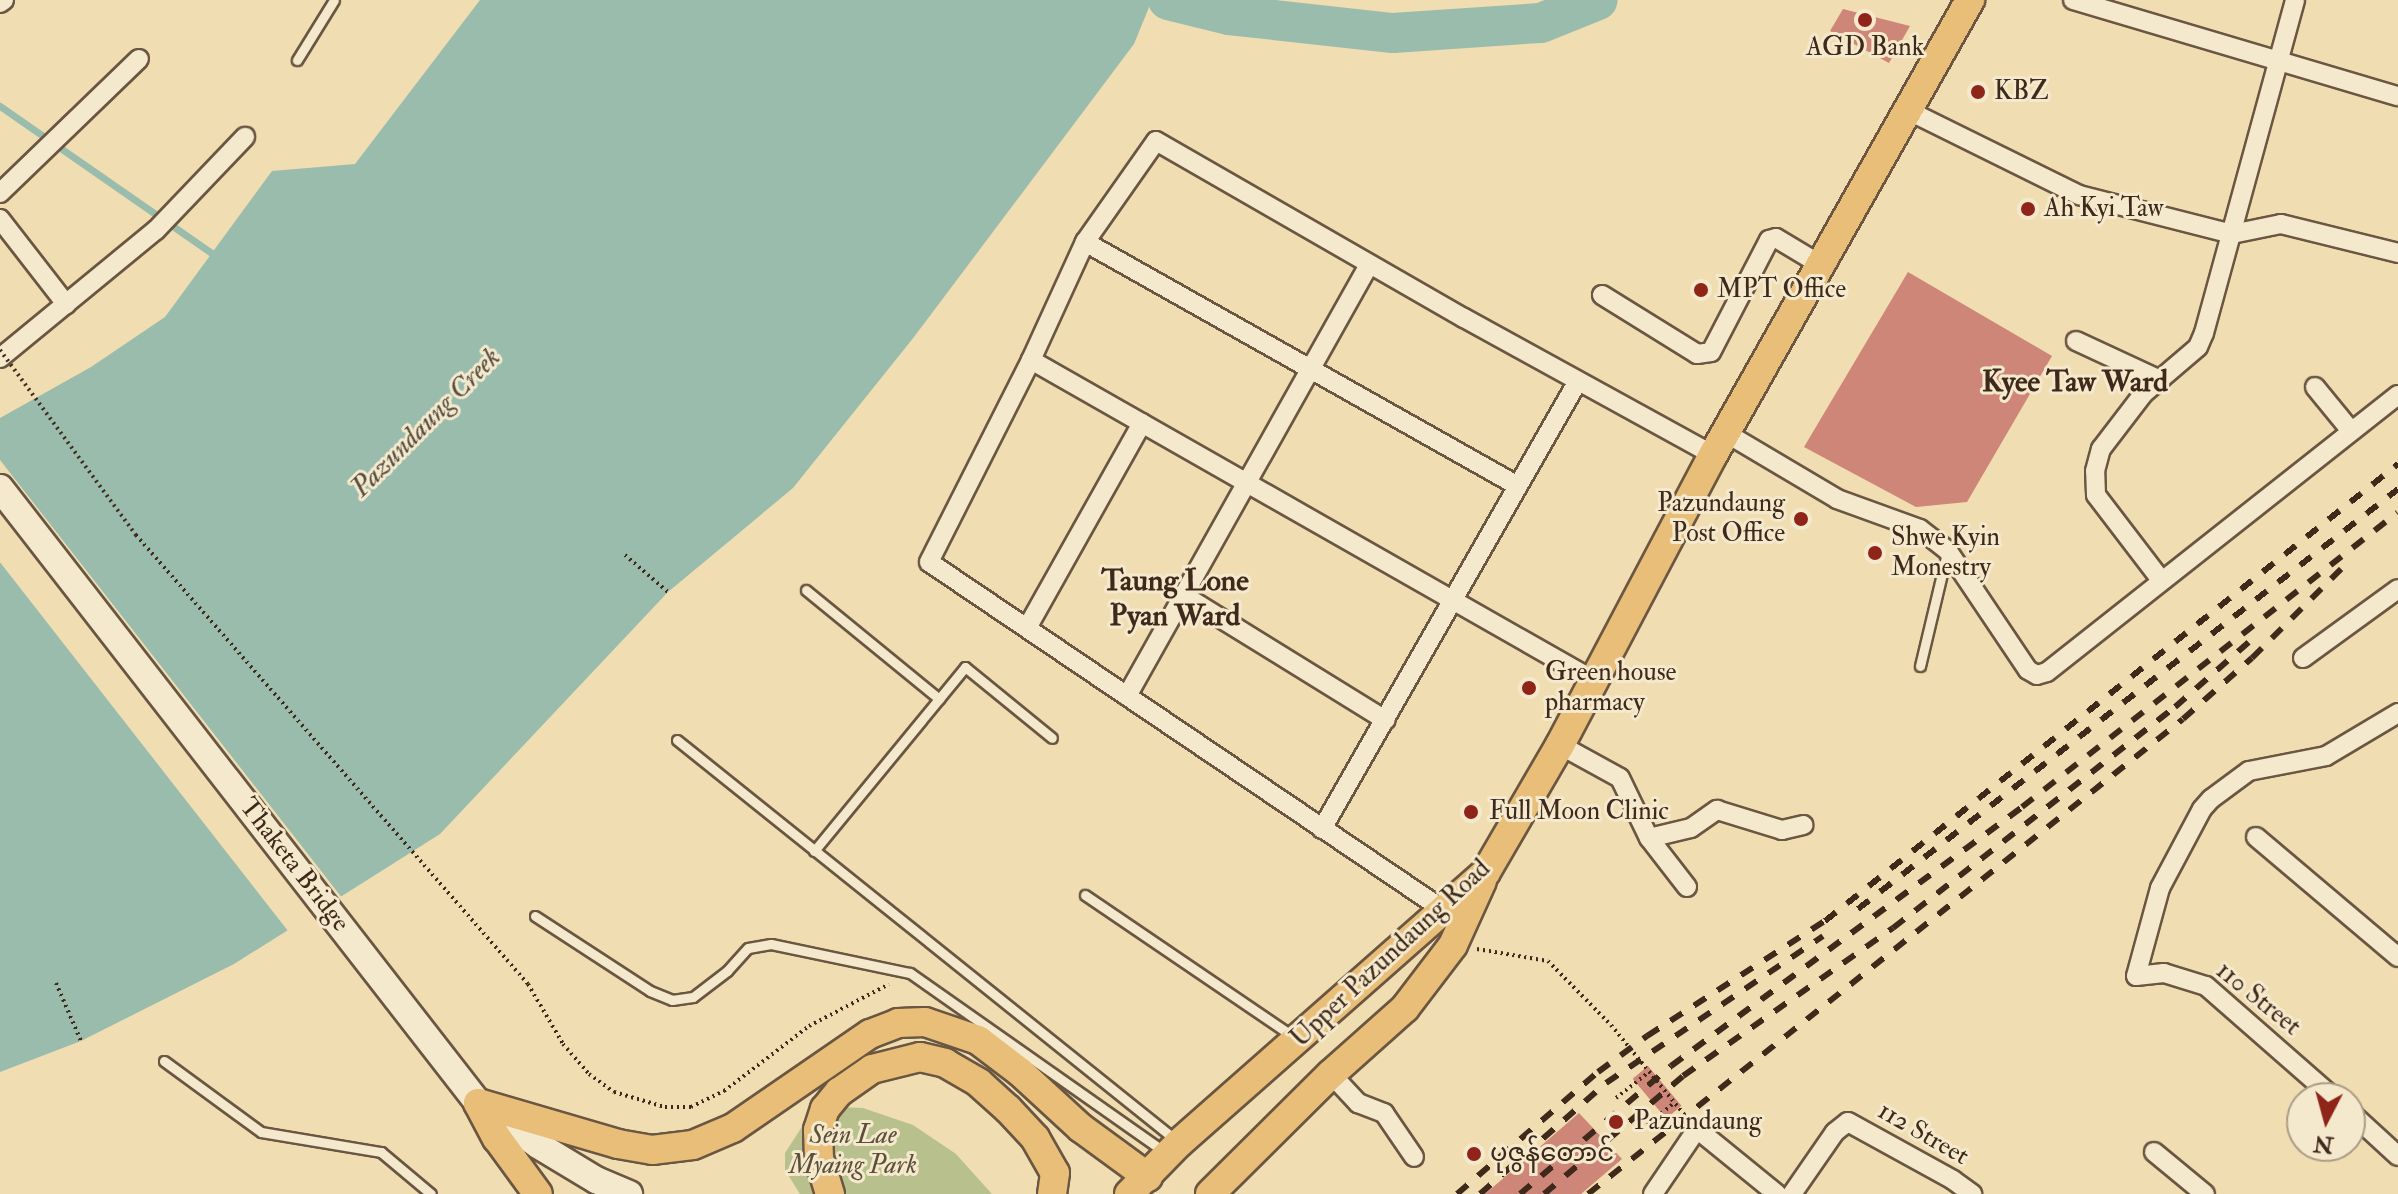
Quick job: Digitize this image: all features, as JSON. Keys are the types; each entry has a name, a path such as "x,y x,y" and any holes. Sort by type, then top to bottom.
{"main road":[{"name":"Upper Pazundaung Road","path":"1138,1186 1174,1148 1299,1041 1486,872 1560,745 1720,444 1970,0"},
{"name":"Thaketa Bridge","path":"0,488 478,1103 596,1180 629,1194"},
{"path":"1210,1194 1331,1074 1405,1008 1453,945 1486,872"},
{"path":"478,1103 618,1144 652,1150 693,1145 733,1128 870,1034 898,1023 925,1022 978,1040 1020,1072 1138,1186"},
{"path":"830,1194 819,1159 818,1130 825,1109 839,1092 872,1069 920,1057 945,1063 979,1083 1008,1109 1035,1138 1055,1173 1052,1194"},
{"path":"478,1103 497,1138 538,1194"}],"street":[{"path":"2073,0 2398,96"},
{"path":"2161,580 2096,495 2095,471 2101,449 2143,394 2198,347 2295,0"},
{"path":"0,193 139,59"},
{"path":"1909,111 2079,195 2232,234 2281,224 2398,253"},
{"path":"0,358 156,230 245,137"},
{"path":"1442,909 929,562 1031,360 1085,242 1156,141 1578,381 1837,499 1920,529 1948,551 2028,670 2037,675 2047,672 2398,395"},
{"path":"0,219 66,304"},
{"path":"1602,295 1697,354 1711,352 1769,240 1776,238 1821,265"},
{"path":"1085,242 1311,366 1518,486"},
{"path":"1127,696 1369,264"},
{"path":"2076,341 2160,380"},
{"path":"1031,360 1593,680"},
{"path":"1322,829 1578,381"},
{"path":"2315,387 2351,431"},
{"path":"1027,628 1142,423"},
{"path":"2303,658 2398,589"},
{"path":"1183,595 1385,720"},
{"name":"110 Street","path":"2316,1082 2206,986 2164,973 2136,976 2160,888 2202,809 2211,799 2249,771 2326,756 2398,713"},
{"path":"1560,745 1620,778 1649,838 1687,887"},
{"path":"1649,838 1691,828 1717,810 1782,830 1803,825"},
{"path":"2256,837 2398,957"},
{"path":"1331,1074 1358,1103 1384,1113 1414,1157"},
{"name":"112 Street","path":"1792,1194 1835,1132 1848,1122 1948,1187 1972,1194"},
{"path":"1653,1194 1692,1124 1777,1194"},
{"path":"2366,1127 2398,1156"},
{"path":"2154,1152 2205,1194"}],"lane":[{"path":"297,60 334,0"},
{"path":"1920,666 1948,551"},
{"path":"806,590 939,699"},
{"path":"814,851 965,667 1052,738"},
{"path":"677,740 1174,1148"},
{"path":"1085,895 1299,1041"},
{"path":"535,916 650,991 672,1000 693,997 727,971 748,948 771,944 910,973 1174,1148"},
{"path":"164,1061 261,1132 381,1152 431,1194"}],"path":[{"path":"0,350 136,535 528,984 563,1044 589,1074 614,1092 665,1107 691,1107 724,1091 809,1026 910,973"},
{"path":"625,555 668,592"},
{"path":"1453,945 1548,961 1611,1025 1692,1124"},
{"path":"56,983 81,1041"},
{"path":"1616,1098 1649,1072"},
{"path":"1643,1129 1674,1103"}],"green space":[{"name":"Sein Lae Myaing Park","path":"840,1107 863,1108 913,1125 956,1154 992,1194 800,1194 785,1170 785,1153 805,1122"}],"water":[{"name":"Pazundaung Creek","path":"480,0 1152,0 1134,44 914,337 793,488 668,592 440,834 234,964 81,1041 0,1072 0,418 91,367 165,317 272,171 355,164"}],"pier":[{"path":"0,460 344,900 294,938 0,562"}],"building":[{"path":"1843,9 1910,26 1889,63 1830,31"},
{"path":"1908,272 2052,356 1967,502 1916,507 1804,447"},
{"path":"1648,1066 1681,1106 1666,1119 1633,1079"},
{"path":"1579,1113 1622,1159 1581,1194 1485,1194"}],"waterway":[{"path":"1168,0 1229,15 1393,33 1541,23 1598,0"},
{"path":"0,106 217,257"}],"railway":[{"path":"1457,1194 1598,1072 1647,1036 1825,921 2398,464"},
{"path":"1858,909 2398,489"},
{"path":"1520,1194 1671,1066 2022,807 2397,513"},
{"path":"1588,1194 2183,719 2252,658 2344,566"},
{"path":"1544,1194 1683,1076 1893,928 2175,707 2249,642"},
{"path":"1480,1194 1606,1083 1823,936"}],"place":[{"name":"AGD Bank","path":"1865,20"},
{"name":"KBZ","path":"1978,92"},
{"name":"Ah Kyi Taw","path":"2028,209"},
{"name":"MPT Office","path":"1701,290"},
{"name":"Pazundaung Post Office","path":"1801,519"},
{"name":"Shwe Kyin Monestry","path":"1875,553"},
{"name":"Green house pharmacy","path":"1529,688"},
{"name":"Full Moon Clinic","path":"1471,812"},
{"name":"Pazundaung","path":"1616,1122"},
{"name":"ပုဇွန်တောင်","path":"1474,1154"}],"district":[{"name":"Kyee Taw Ward","path":"2075,382"},
{"name":"Taung Lone Pyan Ward","path":"1175,598"}]}
